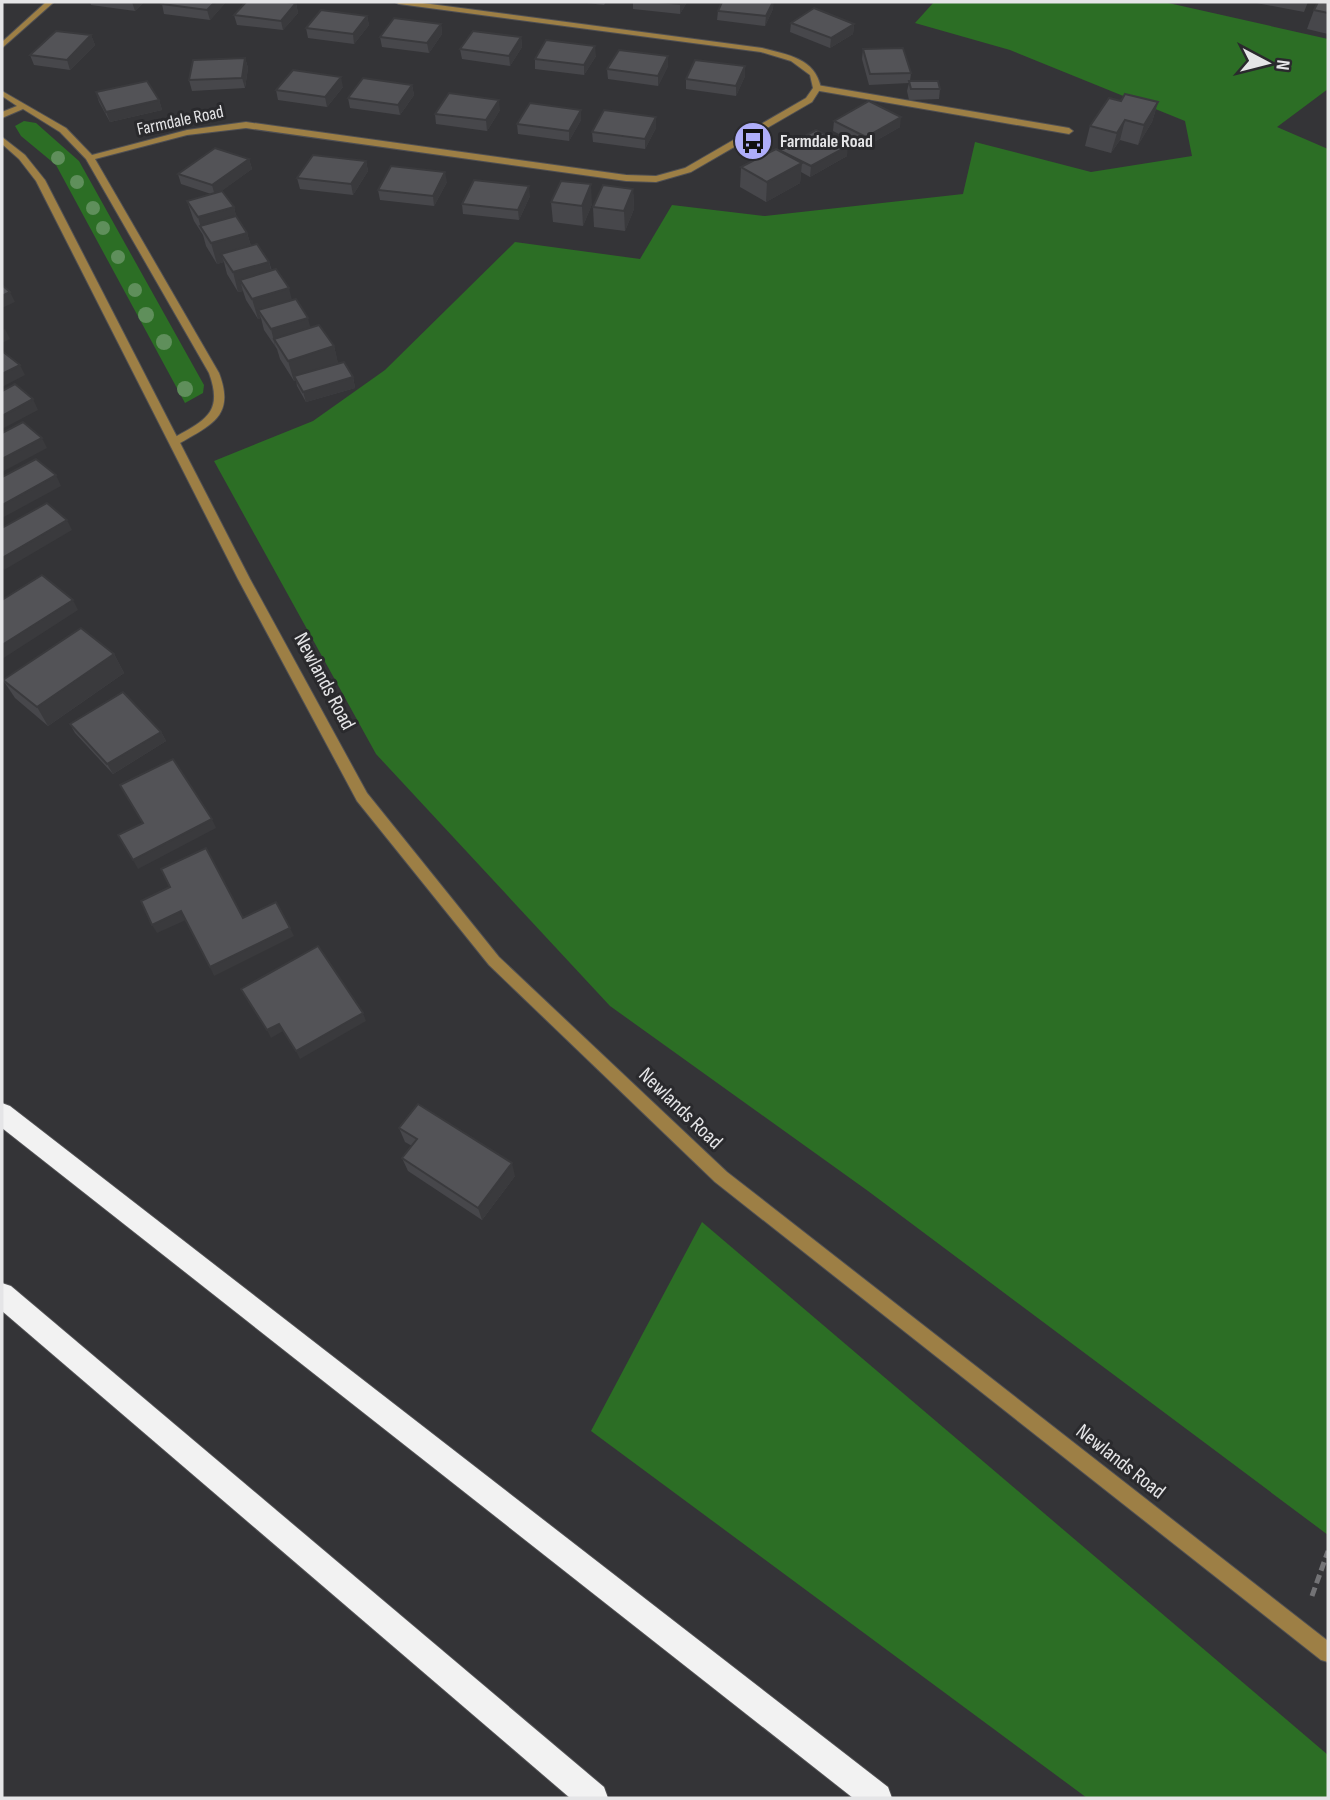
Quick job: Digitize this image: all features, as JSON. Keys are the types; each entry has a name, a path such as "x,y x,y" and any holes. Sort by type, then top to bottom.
{"highway":[{"path":"2,1114 877,1798"},
{"path":"2,1295 593,1798"}],"street":[{"path":"2,46 50,2"},
{"path":"399,2 762,50 794,59 814,74 817,88 1069,131"},
{"name":"Farmdale Road","path":"90,158 194,130 246,125 626,178 656,179 688,170 809,100 817,88"},
{"path":"2,93 63,130 90,158 222,392 221,406 208,420 176,441"},
{"path":"2,115 24,106"},
{"name":"Newlands Road","path":"2,140 22,157 40,180 176,441 244,579 362,797 494,961 721,1177 1328,1654"}],"path":[{"path":"1299,1630 1328,1551"}],"green space":[{"path":"934,2 1164,2 1328,39 1328,89 1277,127 1328,149 1328,1535 868,1191 610,1006 376,754 214,461 313,421 385,370 515,242 640,259 672,205 765,216 963,194 975,142 1091,172 1192,156 1185,121 1010,50 915,23"},
{"path":"24,121 36,123 79,161 204,385 203,393 185,403 56,165 21,136 15,126"},
{"path":"702,1222 1328,1755 1328,1798 1087,1798 591,1431"}],"building":[{"path":"215,2 207,10 162,4"},
{"path":"246,2 296,3 281,21 234,15"},
{"path":"722,2 773,2 766,16 718,11"},
{"path":"1318,2 1328,2 1328,13 1314,10"},
{"path":"814,8 854,24 831,38 791,23"},
{"path":"321,10 367,16 353,34 306,28"},
{"path":"394,18 441,24 427,43 380,37"},
{"path":"56,31 91,35 67,60 30,55"},
{"path":"473,31 521,37 509,56 460,49"},
{"path":"546,40 595,46 584,65 535,59"},
{"path":"903,48 911,73 870,74 863,49"},
{"path":"619,50 668,56 658,76 607,69"},
{"path":"245,58 242,78 189,80 193,60"},
{"path":"695,60 745,66 736,86 686,79"},
{"path":"293,70 341,77 325,97 276,90"},
{"path":"363,78 412,85 398,105 348,98"},
{"path":"147,81 159,100 106,112 96,92"},
{"path":"909,81 938,81 940,89 911,89"},
{"path":"449,93 499,100 486,120 435,114"},
{"path":"1125,94 1158,102 1144,125 1125,120 1117,133 1090,126 1109,98 1121,101"},
{"path":"869,101 901,117 866,137 834,121"},
{"path":"530,103 581,110 569,131 517,124"},
{"path":"604,110 656,117 645,139 592,132"},
{"path":"816,130 848,146 811,166 779,150"},
{"path":"215,148 249,159 212,185 178,174"},
{"path":"776,149 802,163 767,182 741,167"},
{"path":"313,155 366,161 351,184 297,178"},
{"path":"391,166 445,172 433,196 378,190"},
{"path":"474,180 529,186 518,210 462,204"},
{"path":"561,181 591,184 582,206 551,202"},
{"path":"603,185 633,189 624,211 593,207"},
{"path":"222,191 234,207 198,217 187,201"},
{"path":"236,216 247,233 211,243 200,226"},
{"path":"257,244 269,262 233,272 221,254"},
{"path":"276,269 289,288 252,299 240,280"},
{"path":"2,285 10,292 2,296"},
{"path":"296,299 308,318 271,329 258,310"},
{"path":"319,325 334,346 288,361 274,339"},
{"path":"2,351 20,365 2,374"},
{"path":"344,362 353,377 303,392 294,376"},
{"path":"15,384 33,399 2,416 2,391"},
{"path":"23,422 42,438 2,459 2,433"},
{"path":"36,459 56,475 2,505 2,477"},
{"path":"47,503 67,520 2,558 2,528"},
{"path":"42,575 73,600 2,645 2,600"},
{"path":"81,628 114,654 37,707 3,680"},
{"path":"123,692 161,732 107,764 70,724"},
{"path":"173,759 212,819 133,860 118,835 143,823 120,785"},
{"path":"206,848 243,918 276,902 290,928 210,967 181,911 152,925 141,901 170,887 161,869"},
{"path":"318,946 363,1013 296,1051 279,1024 267,1030 241,989"},
{"path":"418,1104 512,1163 478,1208 402,1158 417,1139 399,1128"}],"place":[{"name":"Farmdale Road","path":"753,141"}]}
